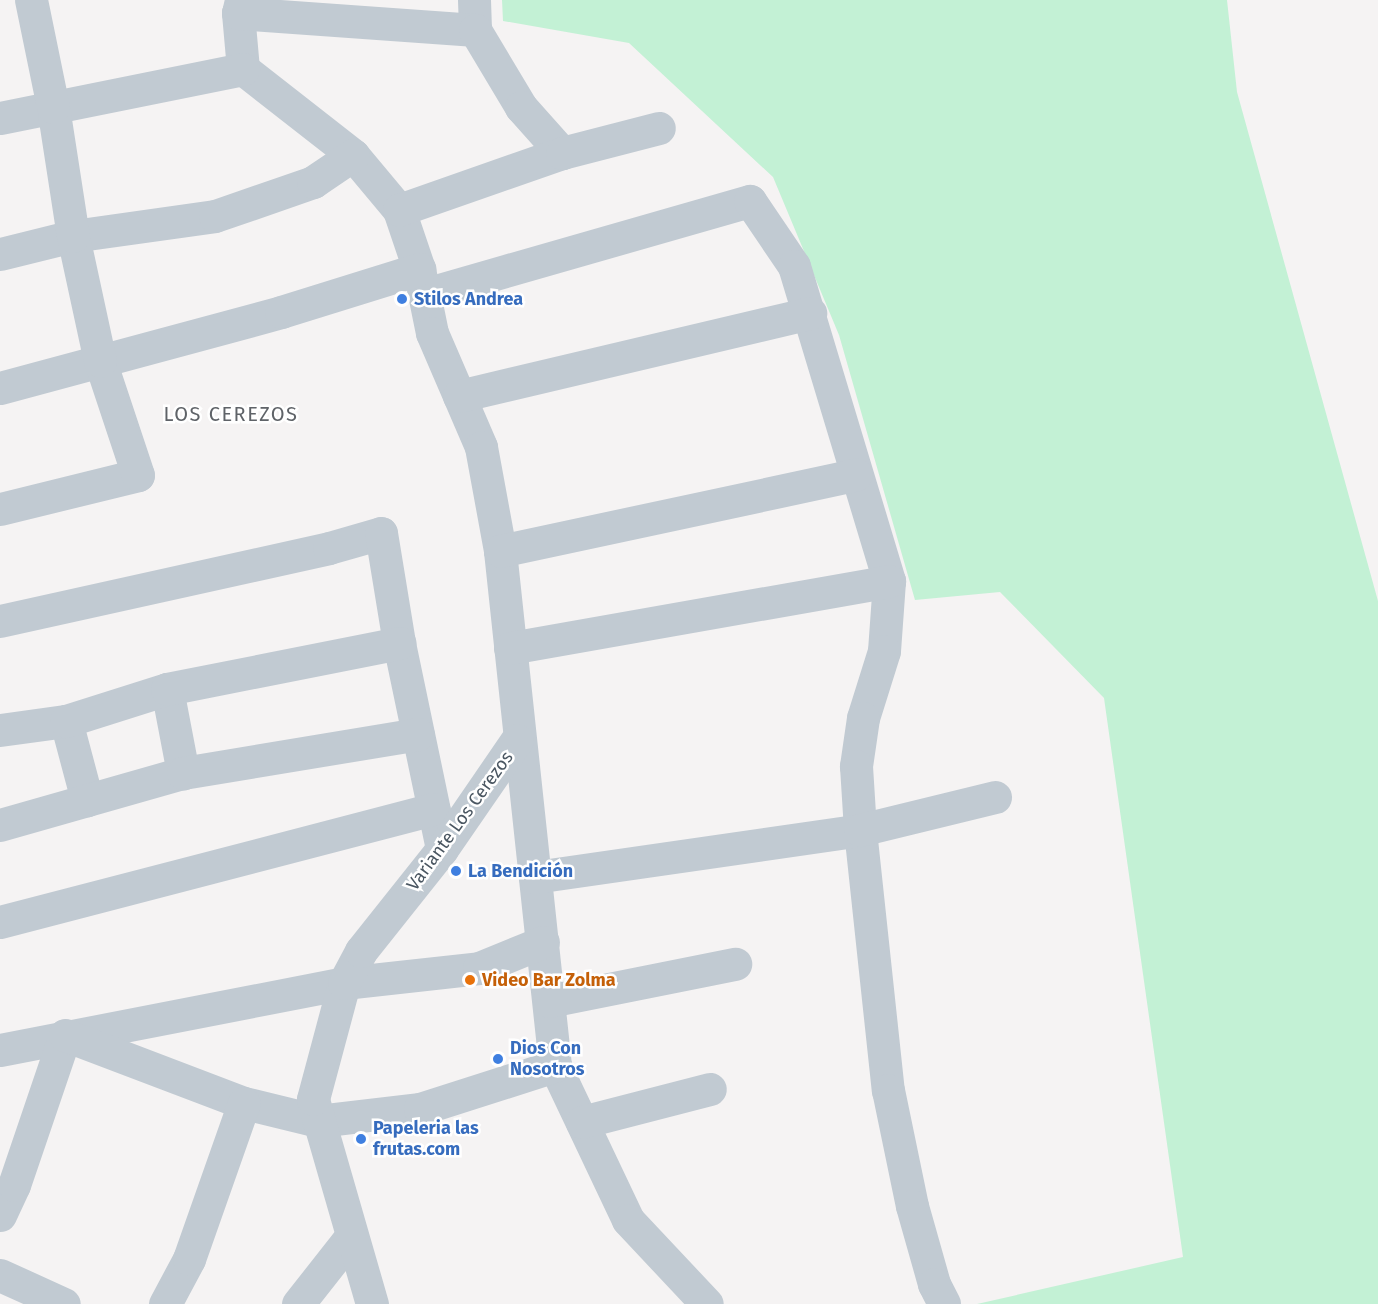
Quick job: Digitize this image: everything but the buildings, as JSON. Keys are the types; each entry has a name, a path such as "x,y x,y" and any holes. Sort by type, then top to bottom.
{"street":[{"path":"0,509 138,475 100,361 73,236 53,106 31,0"},
{"path":"517,741 500,551 481,447 432,333 422,282 399,210 353,155 243,69 239,6 475,15 521,107 562,153"},
{"path":"0,118 243,69"},
{"path":"399,210 562,153 659,128"},
{"path":"0,254 73,236 215,216 313,182 353,155"},
{"path":"0,388 100,361 750,201 794,267 810,313 856,475 876,529 889,581 884,651 863,718 856,766 860,830 888,1090 912,1206 934,1284 944,1304"},
{"path":"459,396 810,313"},
{"path":"500,551 856,475"},
{"path":"0,621 329,548 381,533 399,643 442,849"},
{"path":"510,648 889,581"},
{"path":"0,730 66,721 167,689 399,643"},
{"path":"167,689 183,773"},
{"path":"66,721 87,800"},
{"path":"0,825 183,773 418,734"},
{"name":"Variante Los Cerezos","path":"372,1304 350,1238 313,1099 344,983 360,951 442,849 517,741"},
{"name":"Variante Los Cerezos","path":"517,741 536,877 555,1066 628,1220 707,1304"},
{"path":"536,877 860,830 995,797"},
{"path":"0,921 433,809"},
{"path":"0,1050 65,1035 344,983 479,968 543,942"},
{"path":"549,1001 735,964"},
{"path":"65,1035 244,1103 318,1121 420,1108 555,1066"},
{"path":"0,1215 7,1182 65,1035"},
{"path":"582,1122 710,1089"},
{"path":"177,1299 244,1103"},
{"path":"298,1304 350,1238"},
{"path":"0,1275 64,1304"}],"green space":[{"path":"502,0 1227,0 1237,92 1378,601 1378,1304 977,1304 1183,1257 1104,698 1000,592 915,600 839,335 773,177 629,43 503,21"}],"place":[{"name":"Stilos Andrea","path":"402,299"},
{"name":"La Bendición","path":"456,871"},
{"name":"Video Bar Zolma","path":"470,980"},
{"name":"Dios Con Nosotros","path":"498,1059"},
{"name":"Papeleria las frutas.com","path":"361,1139"}],"district":[{"name":"LOS CEREZOS","path":"231,414"}]}
